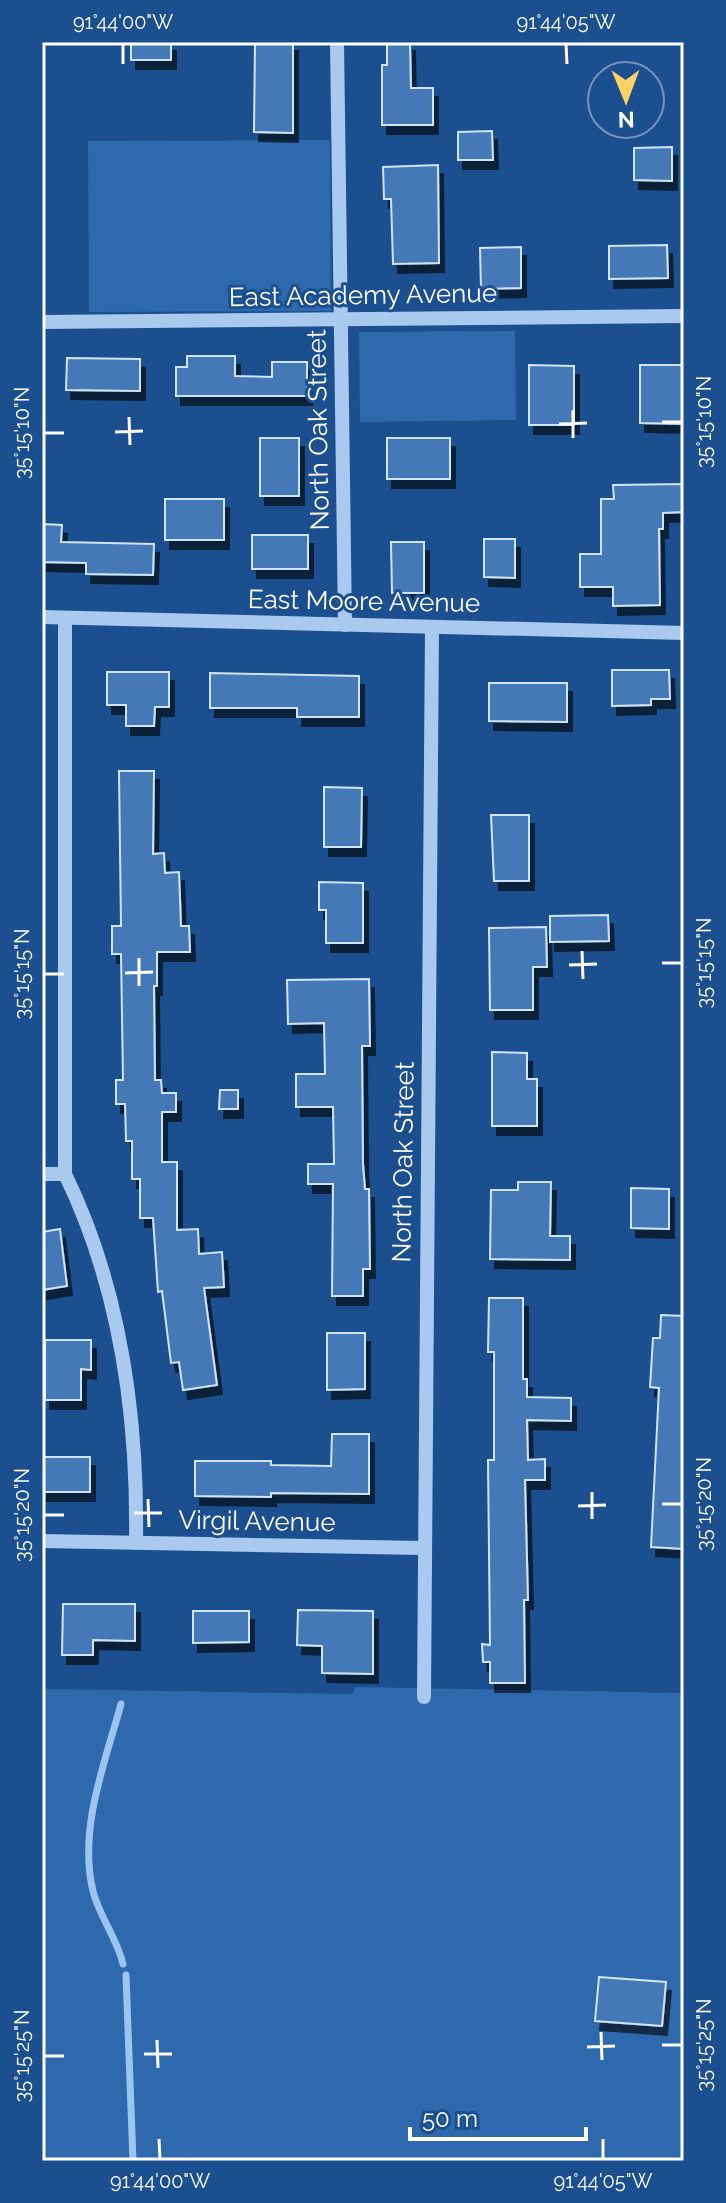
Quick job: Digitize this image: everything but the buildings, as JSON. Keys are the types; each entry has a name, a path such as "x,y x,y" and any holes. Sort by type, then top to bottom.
{"street":[{"name":"North Oak Street","path":"337,42 345,625"},
{"name":"East Academy Avenue","path":"42,322 684,316"},
{"name":"East Moore Avenue","path":"42,617 684,633"},
{"path":"65,618 65,1174 85,1216 119,1333 132,1409 137,1476 136,1543"},
{"name":"North Oak Street","path":"424,1697 432,627"},
{"path":"42,1174 65,1174"},
{"name":"Virgil Avenue","path":"42,1541 423,1548"}],"shaded area":[{"path":"330,140 331,311 89,312 88,141"},
{"path":"515,331 516,420 360,422 359,332"},
{"path":"355,1687 684,1693 684,2161 42,2161 42,1689 353,1694"}],"waterway":[{"path":"121,1704 95,1796 89,1868 99,1909 123,1964"},
{"path":"126,1975 133,2161"}]}
